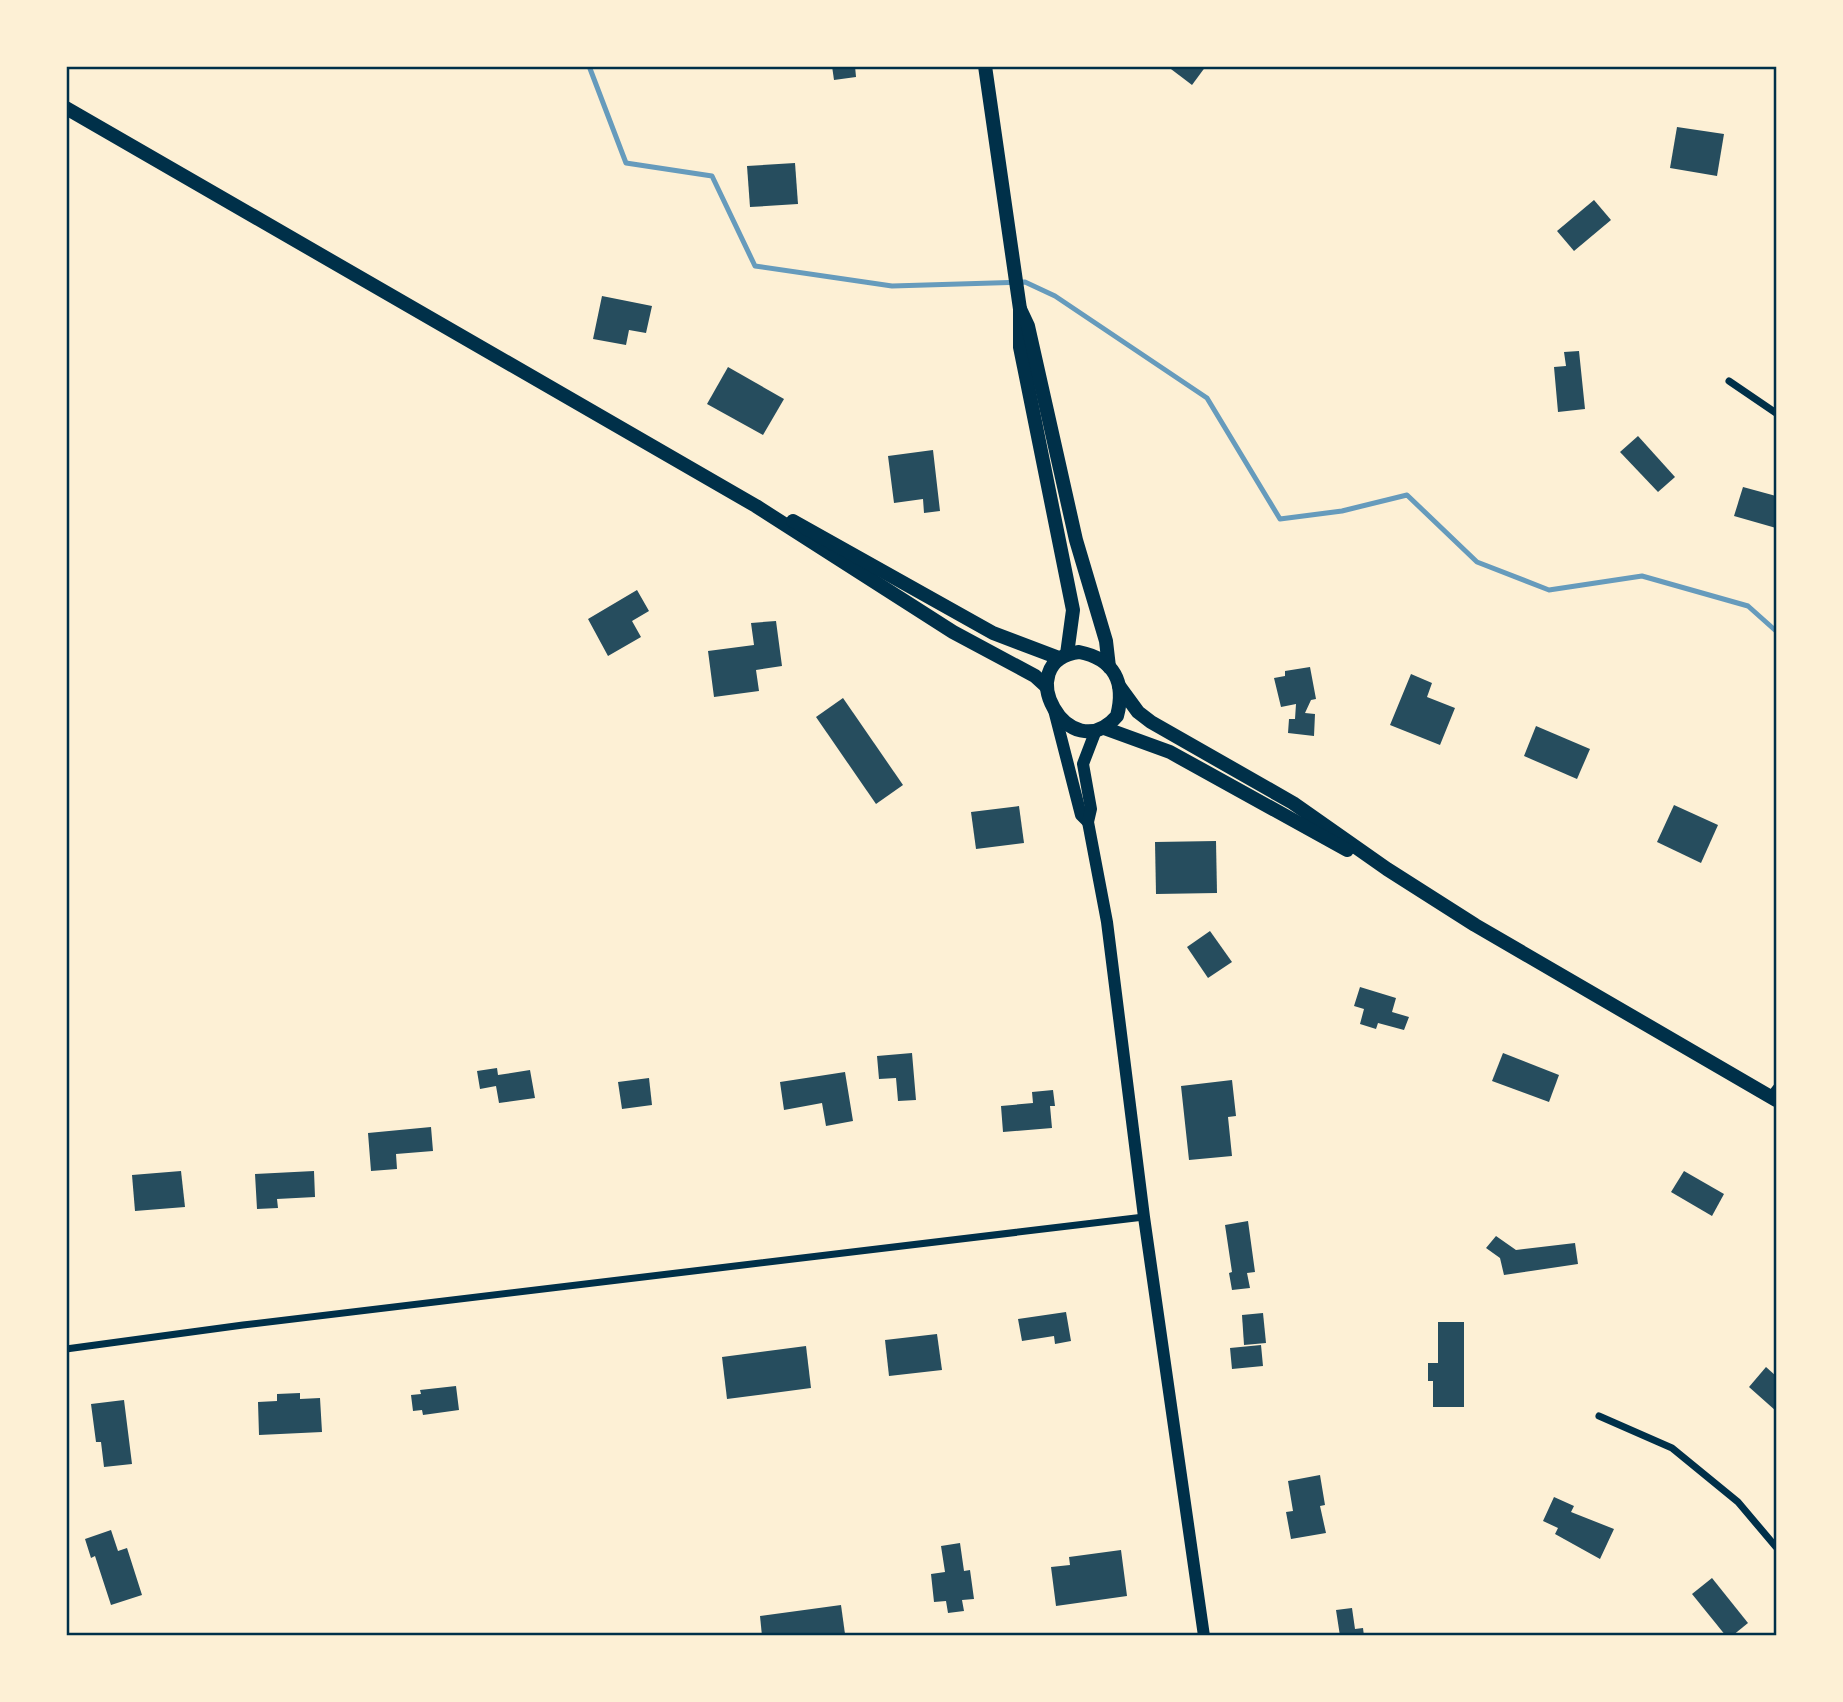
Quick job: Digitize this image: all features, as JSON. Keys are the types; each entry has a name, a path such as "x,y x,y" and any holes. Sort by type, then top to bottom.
{"main road":[{"path":"985,66 1019,302 1020,347 1073,610 1063,656 1051,669 1047,687 1054,710 1063,722 1072,727 1100,729 1170,752 1338,845 1387,869"},
{"path":"66,108 756,506 953,632 1035,676 1047,687"},
{"path":"1019,302 1028,326 1076,540 1106,641 1109,667"},
{"path":"756,506 783,516 993,633 1063,656 1089,654 1100,658 1109,667 1138,712 1152,722 1293,803 1387,869 1475,925 1774,1094"},
{"path":"1100,729 1117,716 1119,686"}],"street":[{"path":"1730,381 1776,413"},
{"path":"1054,710 1081,815 1088,822"},
{"path":"1100,729 1083,764 1091,809 1088,822 1107,922 1144,1217 1204,1636"},
{"path":"66,1349 1144,1217"},
{"path":"1599,1416 1672,1448 1738,1502 1776,1547"}],"building":[{"path":"832,66 855,66 856,77 834,80"},
{"path":"1167,66 1206,66 1192,85"},
{"path":"1677,127 1724,134 1717,176 1670,168"},
{"path":"795,163 798,204 750,207 747,166"},
{"path":"1594,200 1611,220 1574,251 1557,231"},
{"path":"602,296 652,306 646,333 629,330 626,345 593,339"},
{"path":"1579,351 1585,409 1558,412 1554,367 1566,366 1564,352"},
{"path":"728,367 784,399 763,435 707,404"},
{"path":"1638,436 1675,477 1658,492 1620,452"},
{"path":"933,450 940,511 924,513 923,499 894,503 888,456"},
{"path":"1743,487 1776,496 1776,528 1734,516"},
{"path":"637,590 649,611 632,621 641,637 608,656 588,619"},
{"path":"776,621 782,666 756,670 759,691 714,697 708,651 754,645 751,623"},
{"path":"1310,667 1316,699 1311,700 1305,713 1315,714 1314,736 1288,733 1289,719 1295,719 1296,704 1281,707 1274,678 1285,676 1285,671"},
{"path":"1411,674 1432,683 1427,697 1455,708 1440,745 1390,725"},
{"path":"843,698 903,785 876,804 816,717"},
{"path":"1536,726 1590,749 1577,779 1524,756"},
{"path":"1674,805 1718,825 1701,863 1657,842"},
{"path":"1019,806 1024,843 976,849 971,812"},
{"path":"1216,841 1217,893 1156,894 1155,842"},
{"path":"1210,931 1232,962 1208,978 1187,947"},
{"path":"1360,987 1396,998 1392,1012 1409,1017 1404,1030 1378,1023 1376,1029 1360,1024 1364,1009 1354,1006"},
{"path":"912,1053 916,1100 898,1101 896,1078 879,1079 877,1056"},
{"path":"1503,1053 1559,1075 1549,1102 1492,1081"},
{"path":"497,1068 498,1075 530,1070 535,1098 499,1103 496,1086 480,1089 477,1071"},
{"path":"845,1072 853,1121 826,1126 822,1103 784,1110 780,1082"},
{"path":"649,1078 652,1105 622,1109 618,1082"},
{"path":"1232,1080 1236,1116 1228,1117 1232,1156 1189,1160 1181,1086"},
{"path":"1053,1090 1055,1106 1050,1106 1052,1128 1003,1132 1001,1106 1033,1103 1032,1092"},
{"path":"431,1127 433,1151 396,1154 397,1169 371,1171 368,1133"},
{"path":"181,1171 185,1207 135,1211 132,1175"},
{"path":"314,1171 315,1197 277,1199 278,1208 257,1209 255,1174"},
{"path":"1684,1171 1724,1194 1712,1216 1671,1192"},
{"path":"1248,1221 1255,1272 1247,1273 1250,1288 1232,1290 1225,1225"},
{"path":"1496,1236 1516,1250 1575,1243 1578,1264 1504,1275 1500,1258 1486,1248"},
{"path":"1066,1312 1071,1341 1055,1344 1054,1336 1022,1341 1018,1319"},
{"path":"1263,1313 1266,1343 1244,1345 1242,1315"},
{"path":"1438,1322 1464,1322 1464,1407 1433,1407 1433,1381 1428,1381 1428,1363 1438,1363"},
{"path":"937,1334 942,1370 889,1376 885,1340"},
{"path":"1261,1345 1263,1366 1232,1369 1230,1348"},
{"path":"806,1346 811,1388 727,1399 722,1357"},
{"path":"1766,1367 1776,1376 1776,1411 1749,1387"},
{"path":"456,1386 459,1410 423,1415 422,1410 413,1411 411,1395 421,1394 420,1390"},
{"path":"300,1393 300,1399 320,1398 322,1432 259,1435 258,1402 277,1401 277,1394"},
{"path":"124,1400 132,1464 104,1467 101,1442 96,1442 91,1404"},
{"path":"1320,1475 1325,1505 1320,1506 1326,1533 1291,1539 1286,1512 1293,1511 1288,1481"},
{"path":"1554,1497 1574,1506 1571,1512 1614,1529 1600,1559 1555,1534 1558,1528 1543,1521"},
{"path":"111,1530 118,1551 127,1548 142,1595 111,1605 95,1556 91,1558 85,1539"},
{"path":"960,1543 964,1571 970,1570 974,1599 962,1600 964,1611 948,1613 946,1601 934,1602 931,1574 945,1572 941,1546"},
{"path":"1121,1550 1127,1596 1056,1606 1051,1567 1070,1565 1069,1557"},
{"path":"1712,1578 1748,1623 1732,1636 1726,1636 1692,1594"},
{"path":"841,1605 845,1634 762,1636 760,1616"},
{"path":"1352,1608 1355,1629 1363,1628 1364,1636 1340,1636 1336,1610"}],"waterway":[{"path":"589,66 626,163 712,176 755,266 892,286 1025,282 1055,296 1207,398 1280,519 1342,511 1407,495 1477,562 1549,590 1642,576 1748,606 1776,631"}]}
